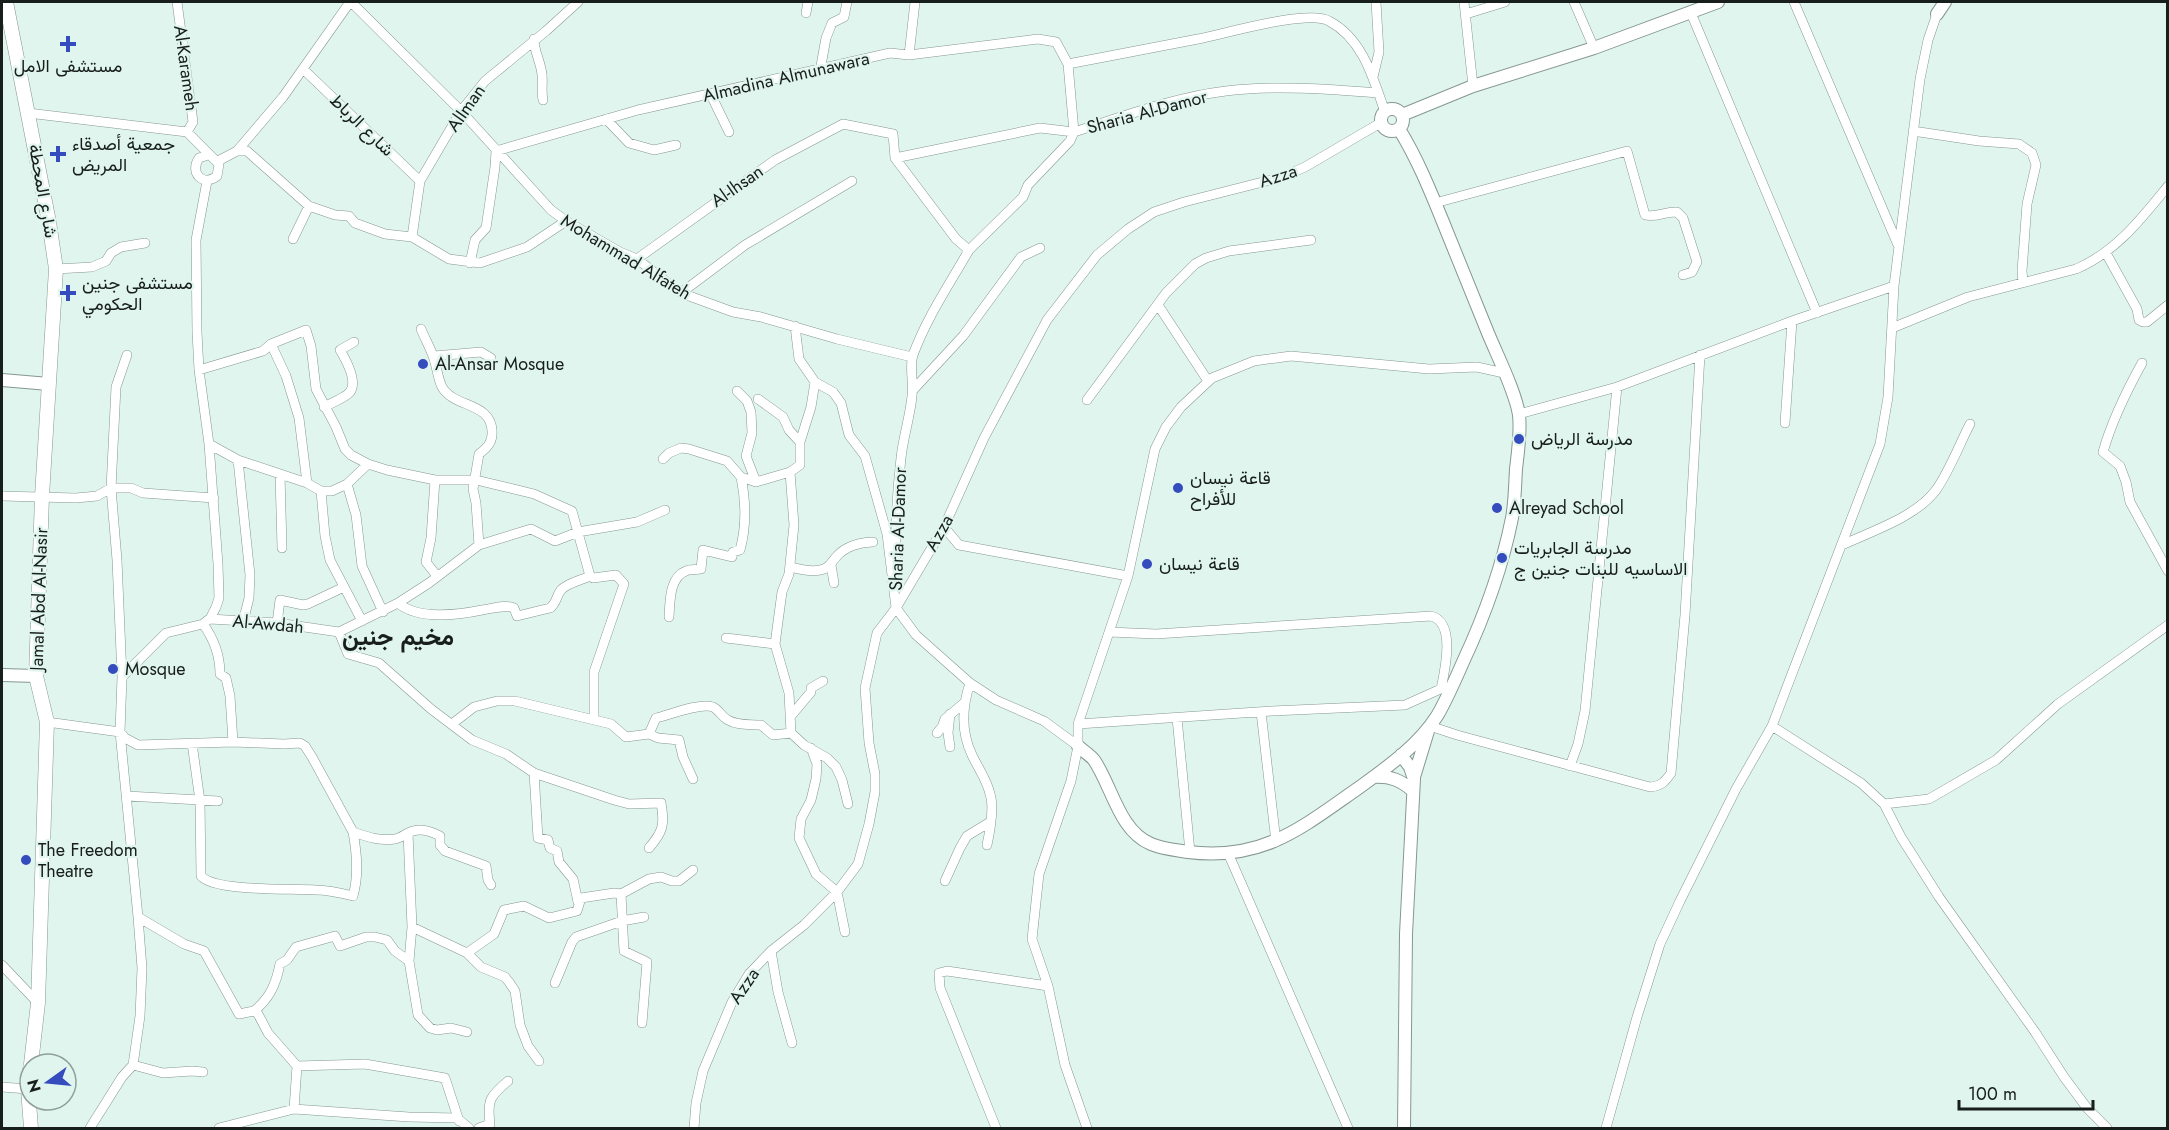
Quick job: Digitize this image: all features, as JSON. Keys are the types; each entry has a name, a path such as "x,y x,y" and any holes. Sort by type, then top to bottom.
{"main road":[{"name":"شارع المحطة","path":"6,2 56,269 50,384"},
{"name":"Jamal Abd Al-Nasir","path":"32,1052 38,1003 47,722 36,676 42,496 50,384"},
{"path":"30,1112 32,1128"}],"street":[{"path":"6,2 11,2"},
{"name":"Al-Karameh","path":"177,2 193,122 186,132"},
{"path":"218,160 237,151 283,97 350,2"},
{"name":"Mohammad Alfateh","path":"350,2 461,111 551,210 566,221 620,252 637,259 681,293 733,312 761,317 837,339 912,357"},
{"name":"AlIman","path":"412,237 420,181 461,111 485,81 578,2"},
{"path":"806,13 808,2"},
{"path":"820,70 826,38 832,23 844,17 847,2"},
{"path":"909,55 915,2"},
{"path":"1373,77 1379,52 1376,2"},
{"path":"1464,2 1473,86"},
{"path":"1466,14 1504,2"},
{"path":"1574,2 1594,48"},
{"path":"1402,115 1473,86 1594,48 1718,2"},
{"path":"1794,2 1899,248"},
{"path":"1606,1128 1660,944 1736,789 1772,726 1880,444 1888,398 1894,286 1920,79 1928,40 1943,2"},
{"path":"1690,13 1817,313"},
{"path":"969,250 956,239 895,158 1040,128 1074,132 1068,64 1274,22 1318,18 1331,22 1347,36 1366,61 1373,77 1388,130 1399,129"},
{"path":"534,39 534,49 542,76 543,100"},
{"name":"Almadina Almunawara","path":"496,151 606,119 890,53 909,55 1044,39 1057,43 1068,64"},
{"name":"شارع الرباط","path":"303,69 420,181"},
{"name":"Sharia Al-Damor","path":"896,608 896,534 901,456 913,390 912,357 934,307 969,250 1023,197 1028,185 1070,141 1074,132 1175,102 1226,91 1275,88 1378,93"},
{"path":"711,95 729,132"},
{"path":"1383,117 1394,109 1402,115 1403,123 1399,129"},
{"path":"28,113 186,132 208,155 218,160 220,168 217,176 207,181 196,174 194,170 196,161 186,132"},
{"name":"Azza","path":"694,1128 696,1103 703,1071 732,1002 749,974 771,951 804,926 837,892 858,864 875,792 865,688 877,633 896,608 944,527 984,438 1047,320 1097,255 1128,229 1154,212 1281,177 1305,167 1383,117"},
{"path":"606,119 629,143 654,150 676,145"},
{"name":"Al-Ihsan","path":"637,259 775,160 843,124 893,134 895,158"},
{"path":"1399,129 1410,147 1435,203 1519,414 1519,444 1512,515 1505,549 1478,630 1447,687 1430,726 1413,786"},
{"path":"1913,131 1979,141 2019,144 2032,153 2036,165 2027,204 2023,282"},
{"path":"237,151 248,151 309,206 335,215 349,216 356,223 385,234 412,237 449,259 480,263 527,247 566,221"},
{"path":"470,263 475,240 486,228 496,151"},
{"path":"1435,203 1627,151 1645,215 1652,217 1671,211 1677,212 1683,218 1697,262 1692,272 1683,275"},
{"path":"196,161 201,156 208,155"},
{"name":"Al-Awdah","path":"207,181 196,240 196,332 214,498 219,598 207,621"},
{"path":"681,293 745,245 852,181"},
{"path":"1892,328 1959,300 2076,269 2106,253 2126,235 2168,186"},
{"path":"293,239 309,206"},
{"path":"1087,400 1158,305 1185,272 1195,264 1229,251 1311,240"},
{"path":"56,269 92,267 106,261 111,253 121,247 145,243"},
{"path":"913,390 963,336 1021,257 1040,248"},
{"path":"2106,253 2137,309 2139,320 2147,322 2168,305"},
{"path":"1519,414 1617,387 1792,321 1894,286"},
{"path":"1158,305 1208,381"},
{"path":"1785,423 1792,321"},
{"path":"795,326 799,359 815,382 833,392 841,403 849,435 865,456 887,534 896,608 916,635 970,682 996,700 1044,721 1092,758 1104,777 1112,799 1137,834 1149,844 1190,852 1228,853 1250,850 1276,842 1299,830 1374,777 1398,758 1430,726"},
{"path":"421,329 434,356 442,386 452,399 483,412 488,417 492,430 489,447 479,454 473,489 479,545"},
{"path":"199,370 263,351 271,344 306,330 311,346 316,389 345,449 351,455 387,470 435,480 476,480 534,494 566,507 572,511 590,576"},
{"path":"324,407 349,394 353,386 340,350 354,342"},
{"path":"271,344 286,376 299,418 307,483"},
{"path":"434,356 481,352 491,358"},
{"path":"90,1128 122,1077 133,1065 141,1004 142,969 138,917 120,732 122,677 117,560 111,488 116,387 128,355"},
{"path":"1430,726 1650,788 1666,781 1671,773 1685,615 1701,355"},
{"path":"1087,1128 1065,1065 1048,986 1032,939 1040,874 1071,781 1078,746 1078,724 1128,576 1155,449 1173,416 1208,381 1230,369 1254,361 1291,356 1429,369 1478,368 1504,373"},
{"path":"2142,363 2124,395 2110,427 2103,452 2120,466 2130,502 2168,571"},
{"path":"2,380 50,384"},
{"path":"663,459 669,453 681,448 689,449 727,461 741,477 756,482 790,472 800,465 800,442 812,407 815,382"},
{"path":"1570,766 1578,744 1585,711 1617,387"},
{"path":"737,391 747,401 751,412 752,433 746,456 756,482"},
{"path":"758,399 783,417 789,430 800,442"},
{"path":"1842,545 1903,517 1924,502 1941,482 1970,424"},
{"path":"209,444 238,460 307,483 321,491 332,491 347,484 368,464"},
{"path":"238,460 250,575 249,598 243,622"},
{"path":"790,472 794,525 790,567 782,592 776,644 789,693 791,733"},
{"path":"280,474 282,548"},
{"path":"669,617 672,588 676,579 686,571 701,569 703,550 732,556 733,552 740,549 746,523 741,477"},
{"path":"435,480 426,562 437,576"},
{"path":"347,484 356,514 362,566 383,612"},
{"path":"2,496 88,497 97,496 111,488 132,488 143,493 214,498"},
{"path":"321,491 327,551 362,621"},
{"path":"649,848 659,836 664,819 661,803 629,804 534,773 506,754 472,740 431,709 378,663 348,654 339,632 398,603 479,545 531,529 555,541 578,532 637,522 665,510"},
{"path":"944,527 959,545 1128,576"},
{"path":"790,567 822,570 831,565 847,548 873,542"},
{"path":"831,565 834,584"},
{"path":"398,603 405,609 428,615 474,612 508,606 514,608 517,616 550,608 564,587 590,576 593,578 616,574 624,584 594,672 594,720"},
{"path":"277,623 280,600 308,604 344,587"},
{"path":"1109,632 1156,634 1431,616 1442,622 1446,636 1447,687"},
{"path":"122,677 165,633 207,621 220,663 220,674 226,678 230,696 233,742"},
{"name":"Al-Awdah","path":"207,621 277,623 339,632"},
{"path":"1884,804 1929,799 1996,759 2058,704 2168,625"},
{"path":"726,638 776,644"},
{"path":"2,675 36,676"},
{"path":"790,717 811,692 811,688 823,681"},
{"path":"970,682 964,703 967,743 991,796 987,845"},
{"path":"1078,724 1405,705 1447,687"},
{"path":"452,724 474,707 506,701 561,711 611,724 626,737 650,734 658,738 679,740 683,757 693,779"},
{"path":"937,733 950,714 964,703"},
{"path":"650,734 656,718 707,706 715,708 730,721 761,725 772,734 791,733 836,767 849,804"},
{"path":"1261,712 1276,842"},
{"path":"950,714 948,733 950,747"},
{"path":"1177,718 1190,852"},
{"path":"47,722 120,732 125,738 138,745 192,743 233,742 300,743 305,746 353,832 357,881 353,896 316,890 254,888 205,880 201,876 200,801 192,743"},
{"path":"1772,726 1861,783 1884,804 1901,837 1939,897 2035,1032 2064,1077 2087,1108 2107,1128"},
{"path":"811,748 817,764 816,779 811,800 801,819 799,838 816,874 837,892 845,932"},
{"path":"1398,758 1410,767 1413,786 1406,934 1404,1128"},
{"path":"467,953 494,934 504,910 524,906 549,918 577,911 578,902 573,879 559,862 557,851 550,848 548,840 538,838 534,773"},
{"path":"1374,777 1392,778 1413,786"},
{"path":"127,796 218,801"},
{"path":"945,881 967,836 990,822"},
{"path":"353,832 376,840 398,838 408,833 425,830 440,836 440,845 445,851 486,866 491,885"},
{"path":"408,833 412,927 409,961 418,1015 430,1028 437,1030 451,1028 467,1032"},
{"path":"1228,853 1348,1128"},
{"path":"578,902 581,898 600,894 621,894 649,879 661,877 679,881 693,870"},
{"path":"621,894 624,951 647,962 642,1023"},
{"path":"138,917 184,944 204,951 239,1014 254,1011 266,1002 273,989 280,964 287,960 296,947 335,936 340,945 366,937 375,937 387,940 395,951 409,961"},
{"path":"555,983 572,942 576,938 622,921 644,917"},
{"path":"412,927 467,953 481,967 495,972 509,982 515,991 520,1025 528,1046 539,1060"},
{"path":"771,951 778,992 792,1043"},
{"path":"2,965 38,1003"},
{"path":"996,1128 940,988 939,973 947,971 1048,986"},
{"path":"254,1011 268,1033 297,1066 294,1109"},
{"path":"297,1066 365,1064 445,1078 457,1118 463,1128"},
{"path":"133,1065 163,1073 202,1072"},
{"path":"479,1128 490,1124 488,1108 492,1095 508,1081"},
{"path":"2,1087 18,1088"},
{"path":"219,1128 294,1109 457,1118 469,1128"}],"place":[{"name":"مستشفى الامل","path":"68,44"},
{"name":"جمعية أصدقاء المريض","path":"58,154"},
{"name":"مستشفى جنين الحكومي","path":"68,293"},
{"name":"Al-Ansar Mosque","path":"423,364"},
{"name":"مدرسة الرياض","path":"1519,439"},
{"name":"قاعة نيسان للأفراح","path":"1178,488"},
{"name":"Alreyad School","path":"1497,508"},
{"name":"مدرسة الجابريات الاساسيه للبنات جنين ج","path":"1502,558"},
{"name":"قاعة نيسان","path":"1147,564"},
{"name":"Mosque","path":"113,669"},
{"name":"The Freedom Theatre","path":"26,860"}],"district":[{"name":"مخيم جنين","path":"398,636"}]}
